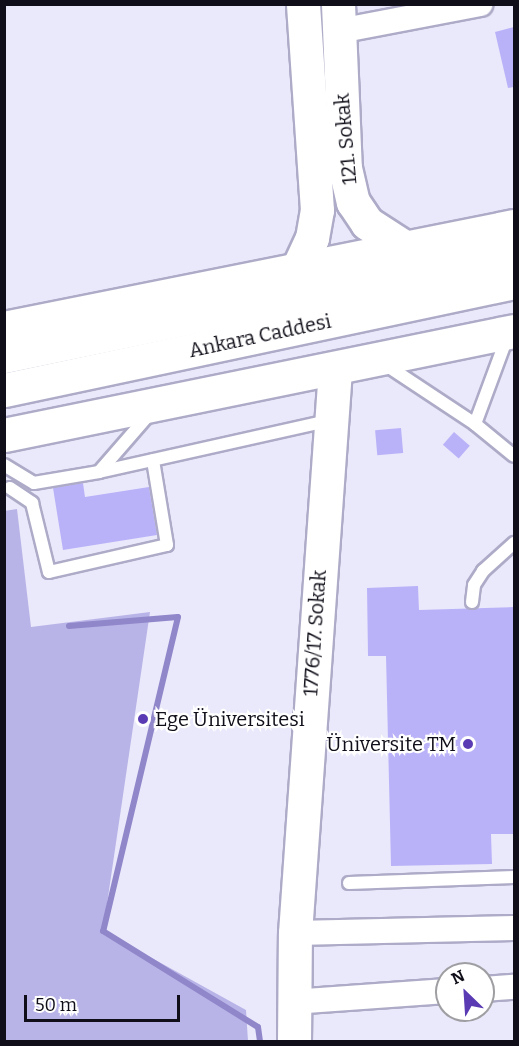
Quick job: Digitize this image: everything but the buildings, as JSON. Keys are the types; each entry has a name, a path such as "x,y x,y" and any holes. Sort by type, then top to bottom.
{"main road":[{"name":"121. Sokak","path":"298,268 312,238 317,210 303,4"},
{"name":"121. Sokak","path":"338,18 345,168 353,202 367,223 406,248"},
{"path":"4,328 514,226"},
{"name":"Ankara Caddesi","path":"4,356 514,250"},
{"name":"Ankara Caddesi","path":"4,390 514,282"},
{"path":"4,435 380,361 512,332"},
{"name":"1776/17. Sokak","path":"294,1041 292,1002 295,933 328,421 335,369"}],"street":[{"path":"338,18 480,4"},
{"path":"295,933 514,928"},
{"path":"495,989 514,988"},
{"path":"292,1002 435,992"}],"lane":[{"path":"475,424 512,332"},
{"path":"380,361 475,424 514,456"},
{"path":"99,472 158,405"},
{"path":"7,489 99,472 328,421"},
{"path":"7,489 32,503 49,572 167,545 153,460"},
{"path":"4,465 34,483"},
{"path":"472,602 474,585 483,571 514,543"},
{"path":"349,883 514,877"}],"shaded area":[{"path":"17,509 31,627 150,612 103,931 246,1010 248,1041 5,1041 4,511"}],"waterway":[{"path":"69,626 178,617 103,931 258,1027 260,1042"}],"place":[{"name":"Ege Üniversitesi","path":"143,719"},
{"name":"Üniversite TM","path":"468,744"}]}
